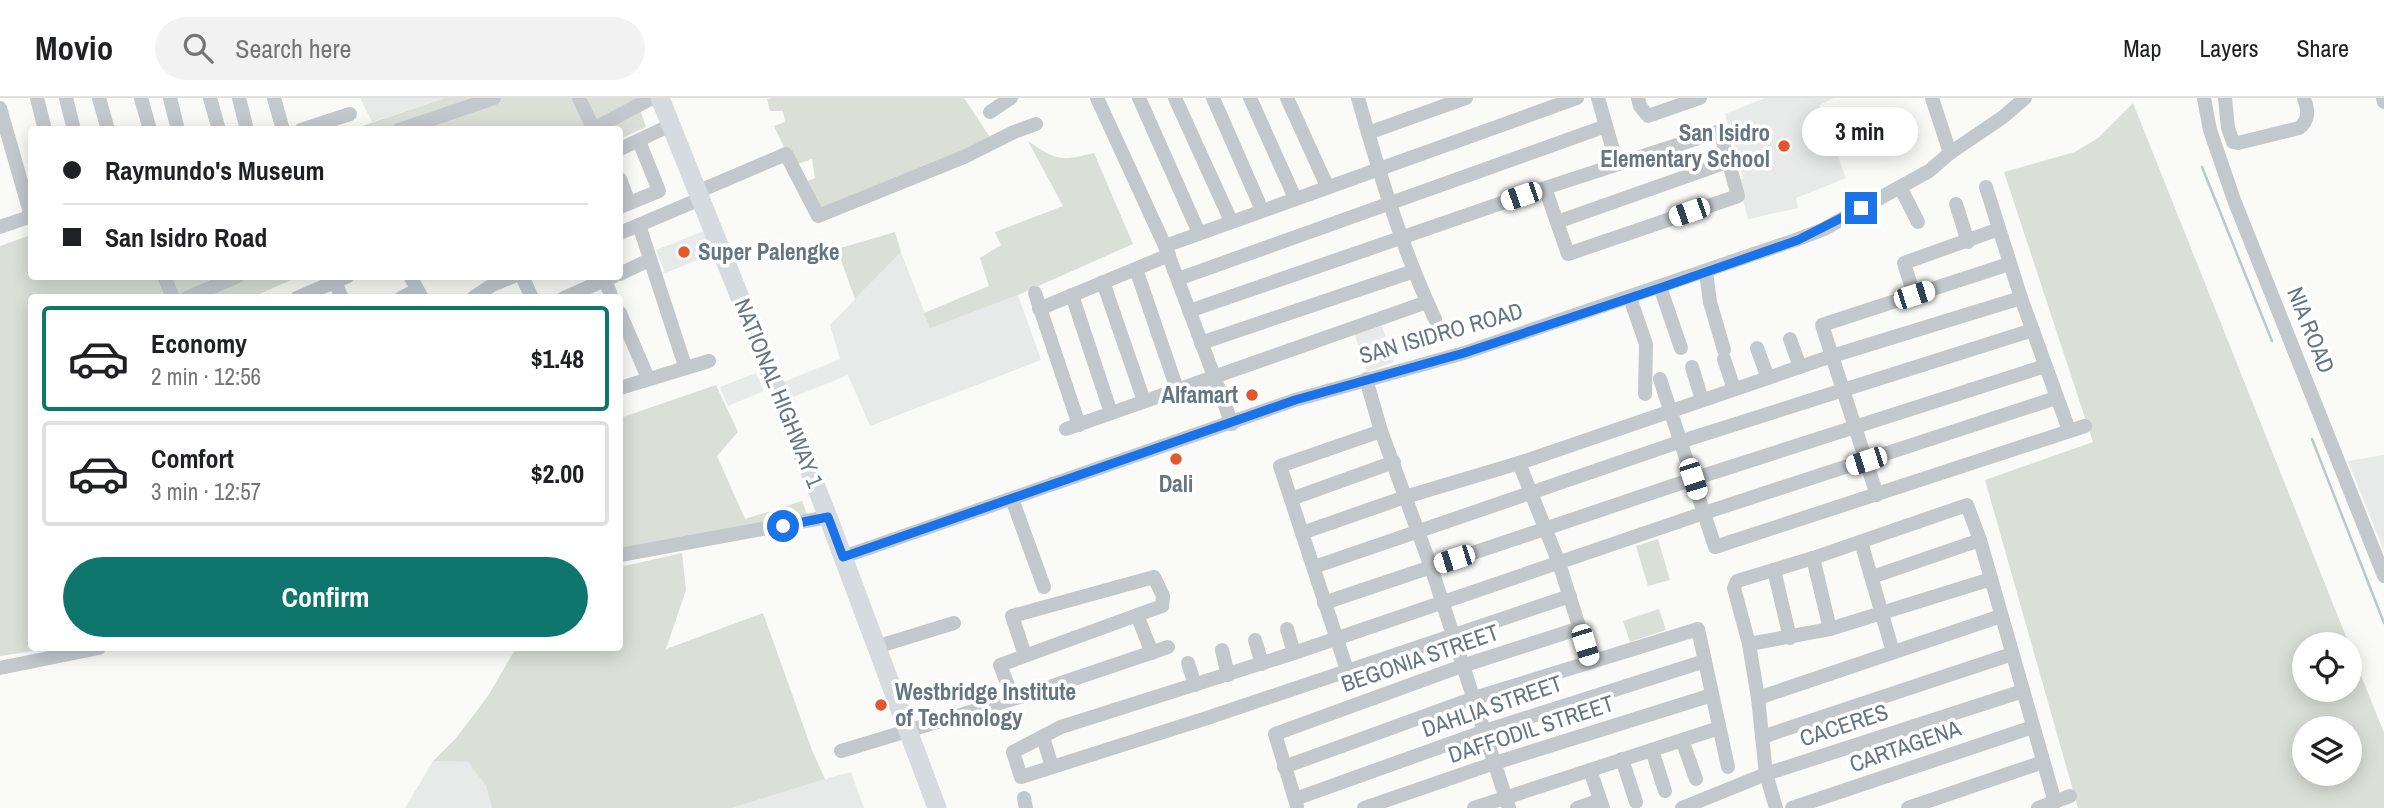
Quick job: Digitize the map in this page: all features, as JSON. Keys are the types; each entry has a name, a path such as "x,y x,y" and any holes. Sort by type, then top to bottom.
{"highway":[{"name":"NATIONAL HIGHWAY 1","path":"660,98 828,517 935,807"}],"street":[{"path":"37,98 44,126"},
{"path":"66,98 73,126"},
{"path":"99,98 107,126"},
{"path":"141,98 149,126"},
{"path":"170,98 177,126"},
{"path":"210,98 218,126"},
{"path":"239,98 246,126"},
{"path":"274,98 282,126"},
{"path":"411,126 494,98"},
{"path":"579,98 593,126"},
{"path":"600,126 652,98"},
{"path":"991,106 1011,98"},
{"path":"1097,98 1167,250 1232,424"},
{"path":"1139,98 1199,233"},
{"path":"1175,98 1231,221"},
{"path":"1213,98 1262,210"},
{"path":"1251,98 1295,198"},
{"path":"1287,98 1327,186"},
{"path":"1358,98 1414,271 1435,319"},
{"path":"1368,133 1465,98"},
{"path":"1040,309 1136,268 1199,233 1577,98"},
{"path":"1598,98 1617,164"},
{"path":"1638,98 1640,106 1648,116 1700,98"},
{"path":"1932,98 1950,153"},
{"name":"SAN ISIDRO ROAD","path":"843,557 1295,400 1464,353 1660,288 1822,230 1929,171 2025,98"},
{"name":"NIA ROAD","path":"2204,98 2210,130 2234,200 2384,576"},
{"path":"2225,98 2228,128 2233,142 2238,143 2299,128 2304,124 2308,112 2304,98"},
{"path":"0,108 28,206"},
{"path":"313,126 350,114"},
{"path":"623,232 786,154 818,216 964,157 1036,124"},
{"path":"623,148 671,125"},
{"path":"1178,279 1606,126"},
{"path":"1189,311 1545,188 1720,131 1738,196 1568,254 1545,188"},
{"path":"624,205 659,191 639,141"},
{"path":"1557,222 1730,162"},
{"path":"1900,187 1918,222"},
{"path":"1986,187 2009,264 2069,430"},
{"path":"1956,204 1968,242"},
{"path":"0,227 28,217"},
{"path":"639,225 685,366"},
{"path":"1914,295 1904,263 1999,229"},
{"path":"623,273 649,260"},
{"path":"1877,495 1822,324 2009,264"},
{"path":"1136,268 1177,389"},
{"path":"1201,343 1414,271"},
{"path":"1706,272 1710,302 1734,389"},
{"path":"196,294 229,280"},
{"path":"308,294 339,280"},
{"path":"478,294 504,280"},
{"path":"576,294 607,280"},
{"path":"1103,282 1144,401"},
{"path":"1660,288 1681,348"},
{"path":"1035,293 1073,427 1427,302"},
{"path":"1072,295 1111,412"},
{"path":"1630,298 1646,344 1645,394"},
{"path":"1302,533 1405,497 1520,463 1832,356 2021,298"},
{"path":"623,320 648,378"},
{"path":"1314,568 1679,443 2033,330"},
{"path":"1790,339 1800,367"},
{"path":"1757,348 1768,378"},
{"path":"623,387 685,366 709,361"},
{"path":"1324,603 1693,479 2045,366"},
{"path":"1692,367 1702,400"},
{"path":"1366,379 1381,431 1431,567 1508,802"},
{"path":"1660,379 1715,547 2085,426"},
{"path":"1570,597 1021,777 1013,752 1061,727 1262,664 1704,513 2056,398"},
{"path":"1347,670 1280,466 1381,431"},
{"path":"1291,499 1394,463"},
{"path":"1520,463 1559,563 1590,661"},
{"path":"1012,499 1044,587"},
{"path":"1776,808 1766,774 1759,698 1749,644 1734,588 1737,581 1967,505 1980,540 2055,802"},
{"path":"623,554 828,517"},
{"path":"1872,577 1980,540"},
{"path":"1861,542 1893,652"},
{"path":"1813,558 1830,629"},
{"path":"1774,570 1790,638"},
{"path":"1013,698 1000,665 1161,606 1163,597 1154,576 1012,615 1025,655"},
{"path":"1749,644 1830,629 1991,579"},
{"path":"1137,615 1152,653"},
{"path":"1759,698 2001,616"},
{"path":"876,647 954,623"},
{"name":"BEGONIA STREET","path":"1284,767 1275,734 1462,666 1580,628"},
{"path":"1287,629 1294,653"},
{"path":"1296,804 1284,767 1474,698 1698,629 1728,767"},
{"path":"1255,640 1262,664"},
{"path":"841,751 1168,647"},
{"path":"1222,650 1228,675"},
{"path":"0,668 84,651"},
{"path":"1762,737 2012,654"},
{"name":"DAHLIA STREET","path":"1296,804 1485,731 1705,661"},
{"path":"1188,663 1195,685"},
{"name":"CACERES","path":"1682,808 1766,774 2023,691"},
{"name":"DAFFODIL STREET","path":"1364,808 1495,763 1712,695"},
{"name":"CARTAGENA","path":"1792,808 2033,727"},
{"path":"1474,808 1508,802 1590,770 1719,728"},
{"path":"1044,737 1052,767"},
{"path":"1682,740 1696,779"},
{"path":"1652,750 1665,791"},
{"path":"1622,759 1636,802"},
{"path":"1908,808 2043,762"},
{"path":"1577,808 1601,804 1590,770"},
{"path":"2038,808 2070,796"}],"shaded area":[{"path":"360,98 445,98 372,122"},
{"path":"445,98 636,98 646,127 623,138 623,126 362,126"},
{"path":"964,98 994,143 815,222 797,186 815,178 812,159 793,166 774,126 785,122 783,111 770,111 767,99"},
{"name":"San Isidro Elementary School","path":"1765,98 1834,98 1819,105 1846,178 1796,198 1798,208 1748,219 1738,182 1743,178 1725,114"},
{"path":"2133,103 2344,632 2292,632 2292,702 2362,702 2362,678 2384,733 2384,808 2078,808 1985,480 2093,442 2004,172 2075,152 2098,138"},
{"path":"1028,141 1059,158 1094,153 1133,244 1018,295 930,328 924,313 989,286 980,258 1001,245 995,232 1063,206"},
{"name":"Super Palengke","path":"704,231 713,254 665,273 656,250"},
{"path":"895,232 901,252 855,299 837,249"},
{"path":"28,236 28,280 291,280 259,294 28,294 28,651 34,651 0,656 0,246"},
{"path":"901,252 930,327 1018,295 1041,360 870,426 848,375 786,400 781,383 840,359 830,325"},
{"path":"1380,320 1394,362 1367,372 1353,329"},
{"path":"756,373 764,391 728,406 720,387"},
{"path":"716,385 738,432 717,456 745,519 802,501 808,517 623,550 623,417"},
{"path":"2384,455 2384,551 2348,461"},
{"path":"1658,539 1670,580 1648,586 1636,546"},
{"path":"682,553 686,590 666,649 763,613 825,779 732,808 492,808 486,786 468,762 433,761 456,738 488,696 514,651 623,651 623,566"},
{"path":"1659,609 1666,630 1630,642 1623,621"},
{"path":"433,761 468,762 486,786 492,808 405,808"},
{"path":"851,772 864,808 732,808 825,779"}],"waterway":[{"path":"2202,167 2272,341"},
{"path":"2312,439 2384,623"}],"place":[{"name":"San Isidro Elementary School","path":"1784,146"},
{"name":"Super Palengke","path":"684,252"},
{"name":"Alfamart","path":"1252,395"},
{"name":"Dali","path":"1176,459"},
{"name":"Westbridge Institute of Technology","path":"881,705"}],"route":[{"path":"783,526 828,517 843,557 1295,400 1464,353 1660,288 1798,240 1861,208"}]}
